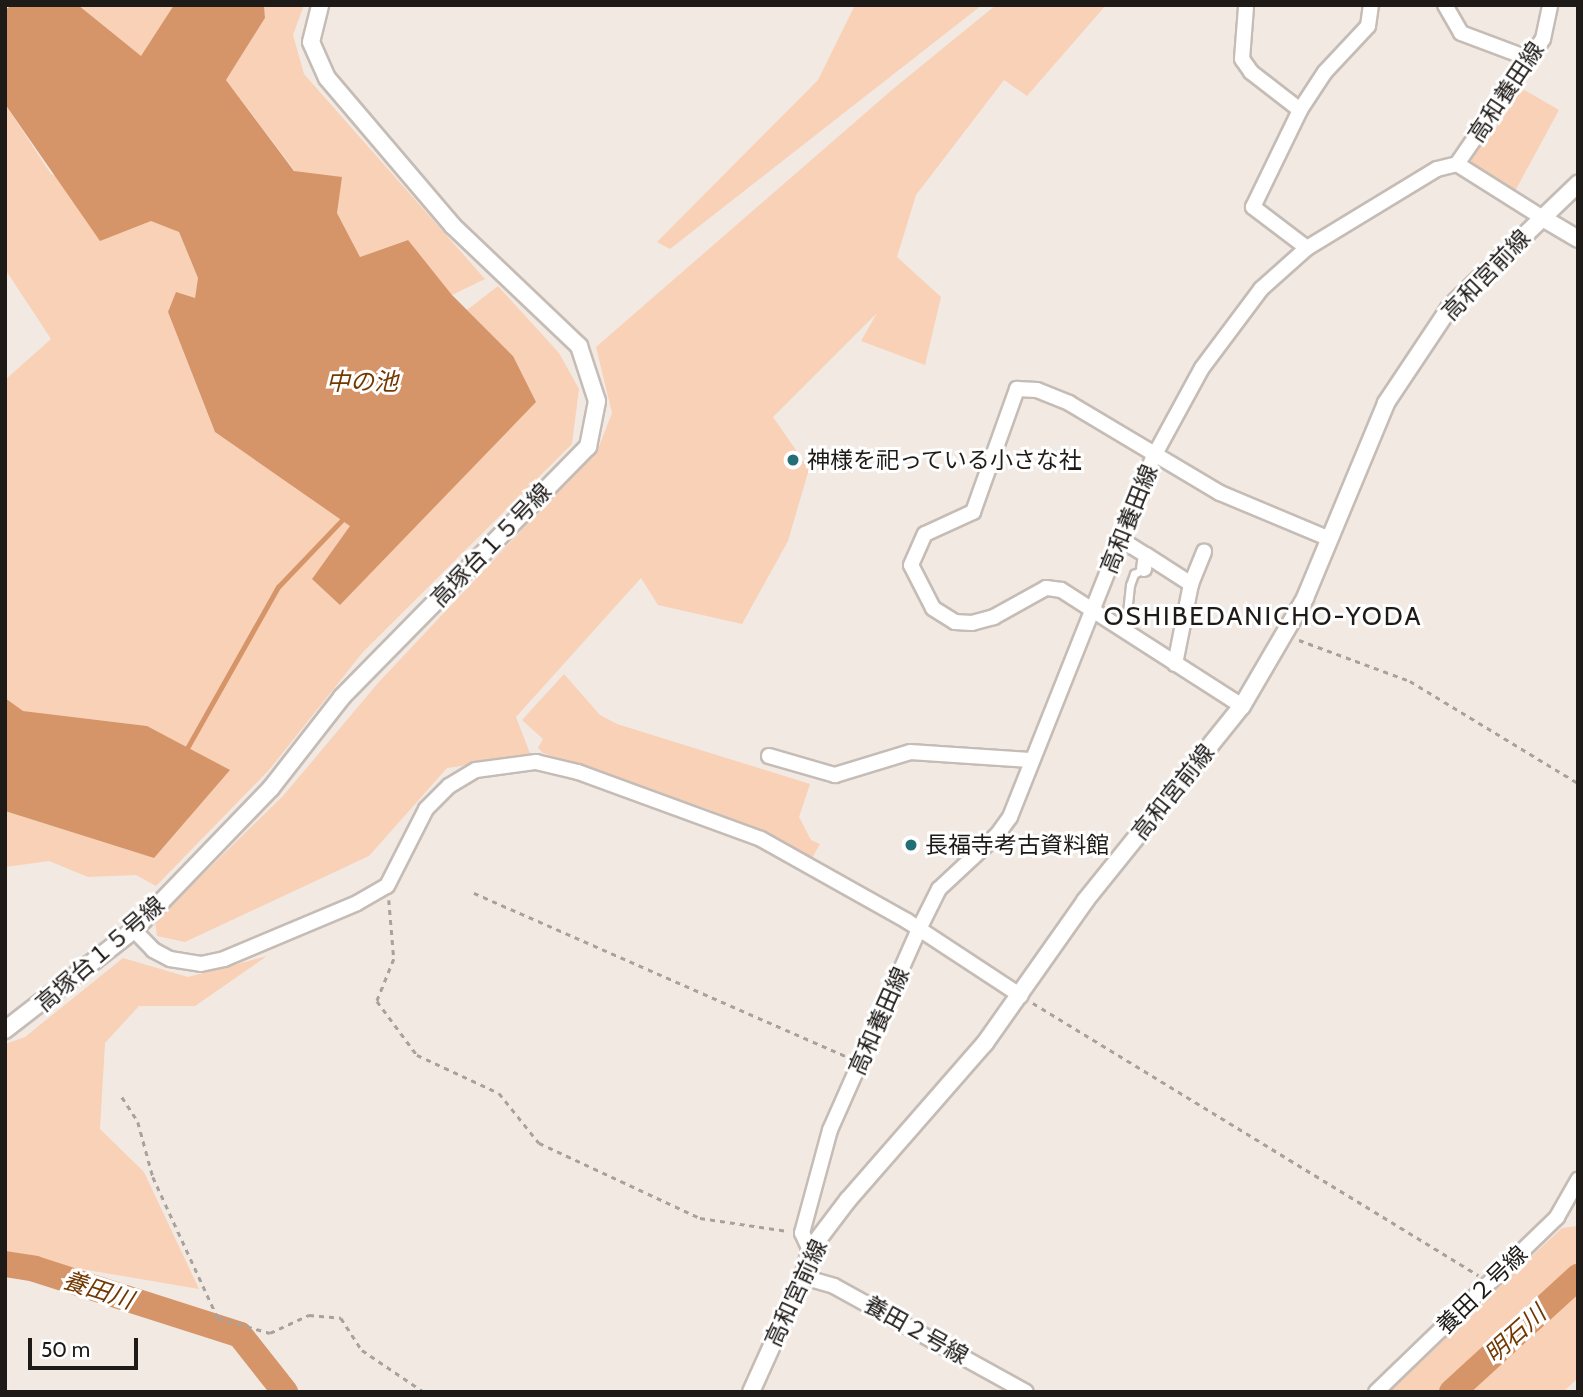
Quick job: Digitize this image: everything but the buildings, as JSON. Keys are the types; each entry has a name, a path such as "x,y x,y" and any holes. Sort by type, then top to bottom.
{"street":[{"name":"高塚台１５号線","path":"5,1030 134,930 271,788 342,697 588,447 597,401 579,346 453,226 327,78 311,42 320,5"},
{"path":"1307,248 1253,206 1300,110 1325,72 1368,26 1371,5"},
{"path":"1445,5 1461,33 1530,59"},
{"name":"高和養田線","path":"802,1233 830,1130 918,931 939,889 997,835 1010,817 1030,760 1154,456 1202,368 1261,289 1307,248 1437,169 1457,164 1543,39 1550,5"},
{"path":"1246,6 1242,59 1251,72 1300,110"},
{"path":"1457,164 1578,239"},
{"name":"高和宮前線","path":"751,1392 803,1277 810,1250 1021,996 1085,901 1242,706 1287,635 1386,403 1450,307 1578,184"},
{"path":"1242,706 1061,590 1046,588 993,617 972,623 955,622 933,608 911,565 925,534 973,512 1017,389 1037,390 1069,403 1220,494 1330,539"},
{"path":"1120,539 1145,562 1191,584"},
{"path":"1175,664 1191,584 1204,552"},
{"path":"769,757 835,775 910,752 1030,760"},
{"path":"134,930 162,954 201,964 224,959 296,929 387,886 426,809 449,786 476,770 536,762 578,772 761,839 918,931 1021,996"},
{"name":"養田２号線","path":"1376,1392 1557,1217 1578,1180"},
{"path":"802,1233 810,1250"},
{"name":"養田２号線","path":"803,1277 834,1286 1026,1392"}],"lane":[{"path":"1124,632 1130,585 1134,574 1145,562"}],"path":[{"path":"1287,635 1410,681 1578,783"},
{"path":"387,886 394,959 377,1000 417,1055 499,1093 539,1143 700,1218 802,1233"},
{"path":"474,893 861,1062"},
{"path":"1021,996 1450,1255 1490,1284"},
{"path":"121,1097 138,1122 153,1177 218,1318 270,1333 309,1315 341,1318 362,1350 424,1392"}],"shaded area":[{"path":"78,5 174,5 141,57"},
{"path":"264,5 304,5 293,35 304,74 485,279 452,295 407,240 360,257 337,213 295,171 226,80 265,18"},
{"path":"855,5 982,5 670,249 657,242 818,80"},
{"path":"996,5 1106,5 1027,96 1004,80 916,195 897,257 941,297 925,365 861,341 877,313 773,417 809,469 788,541 742,624 658,605 641,578 516,717 531,756 447,768 369,856 185,942 157,936 155,921 283,796 378,683 598,449 612,413 596,347 893,89"},
{"path":"1521,88 1559,110 1514,193 1470,167 1473,155"},
{"path":"5,104 51,174 179,232 198,278 195,299 168,312 215,432 351,526 312,579 513,356 467,310 498,286 559,353 579,389 572,444 363,652 269,770 156,886 136,875 88,877 49,861 5,867 5,811 154,858 147,726 22,711 5,698 5,380 51,339 5,269"},
{"path":"564,674 600,715 617,724 810,784 799,817 811,840 820,844 812,858 710,810 543,753 538,748 543,739 522,720"},
{"path":"267,956 195,1006 139,1006 105,1043 100,1129 144,1172 199,1289 5,1256 5,1044 25,1037 123,958 188,977"},
{"path":"1578,1226 1578,1378 1563,1392 1385,1392 1562,1228"}],"water":[{"name":"中の池","path":"12,5 78,5 141,56 174,5 264,5 265,18 226,80 294,171 342,177 337,213 360,257 408,240 452,295 513,356 536,402 340,605 312,579 350,526 215,432 168,312 176,292 195,298 198,278 179,232 151,221 100,241 5,104 5,10"},
{"path":"5,698 23,711 147,726 230,770 154,858 5,811"}],"waterway":[{"path":"185,752 278,587 344,518"},
{"name":"養田川","path":"5,1264 35,1269 240,1335 285,1392"},
{"name":"明石川","path":"1452,1392 1578,1277"}],"place":[{"name":"神様を祀っている小さな社","path":"793,460"},
{"name":"長福寺考古資料館","path":"911,845"}],"district":[{"name":"OSHIBEDANICHO-YODA","path":"1263,617"}]}
